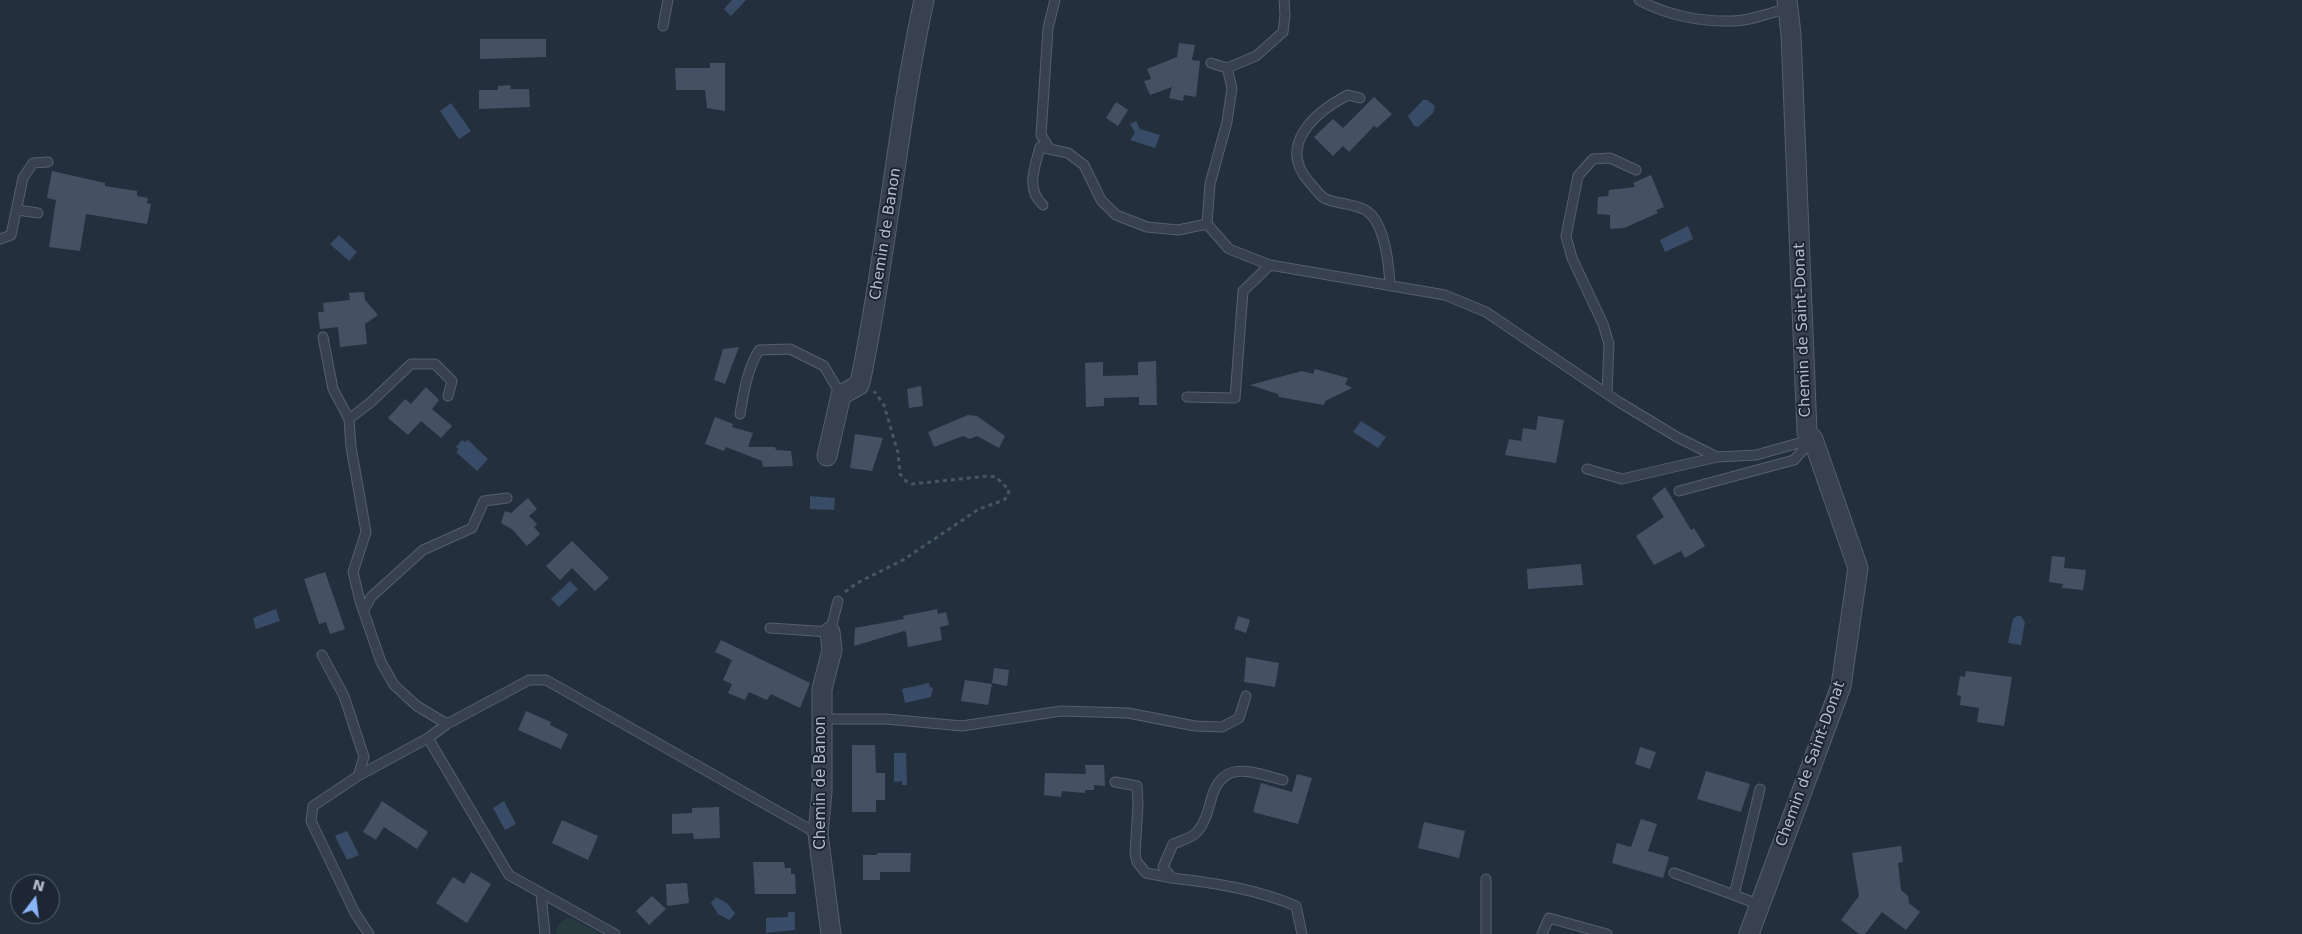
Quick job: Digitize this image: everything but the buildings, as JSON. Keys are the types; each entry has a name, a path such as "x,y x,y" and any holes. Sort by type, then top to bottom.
{"street":[{"name":"Chemin de Banon","path":"861,378 877,296 912,59 924,0"},
{"name":"Chemin de Saint-Donat","path":"1750,934 1841,686 1858,568 1813,439 1807,432 1791,34 1787,4"},
{"path":"827,456 841,394 860,385 861,378"},
{"name":"Chemin de Banon","path":"830,632 832,650 822,689 822,792 818,834 831,934"}],"lane":[{"path":"663,26 668,0"},
{"path":"1049,148 1041,135 1048,28 1054,0"},
{"path":"1211,63 1227,68 1256,56 1283,32 1284,0"},
{"path":"1639,0 1652,7 1693,18 1733,22 1787,4"},
{"path":"1227,68 1232,88 1227,122 1210,184 1207,224 1229,249 1270,265 1445,296 1486,312 1606,394 1677,437 1717,457"},
{"path":"1360,98 1348,95 1330,104 1309,121 1301,137 1297,153 1302,174 1324,199 1367,210 1380,229 1389,266 1390,286"},
{"path":"1042,205 1037,200 1031,186 1040,147 1068,153 1084,166 1101,200 1116,215 1146,226 1178,230 1207,224"},
{"path":"1606,394 1609,344 1603,324 1572,258 1566,236 1578,176 1593,159 1610,158 1636,170"},
{"path":"0,239 11,235 18,210 23,178 33,163 48,162"},
{"path":"18,210 38,213"},
{"path":"1187,397 1235,398 1243,292 1270,265"},
{"path":"323,337 333,389 348,419 366,532 352,572 364,610 381,662 394,685 417,706 447,724"},
{"path":"740,414 752,360 758,350 790,349 824,366 841,394"},
{"path":"348,419 371,402 411,364 435,364 452,382 448,396"},
{"path":"1587,469 1622,479 1717,457 1756,455 1813,439"},
{"path":"1679,491 1794,460 1813,439"},
{"path":"364,610 371,597 423,550 472,528 484,501 507,498"},
{"path":"770,628 830,632 838,601"},
{"path":"322,655 344,696 364,757 358,776"},
{"path":"370,934 355,913 311,821 313,806 358,776 428,738 447,724 529,680 546,680 818,834"},
{"path":"821,720 886,720 962,726 1061,711 1128,713 1195,726 1222,727 1239,718 1246,696"},
{"path":"428,738 509,875 615,934"},
{"path":"1172,878 1163,867 1173,844 1196,834 1206,818 1216,782 1227,773 1250,772 1283,780"},
{"path":"1115,782 1137,786 1138,805 1135,854 1136,862 1146,873 1227,884 1269,895 1296,906 1302,934"},
{"path":"1734,895 1760,789"},
{"path":"1674,874 1760,905"},
{"path":"1486,879 1486,934"},
{"path":"541,894 545,934"},
{"path":"1542,934 1549,918 1607,934"}],"path":[{"path":"838,601 846,590 857,583 903,560 979,509 1004,500 1008,496 1008,490 996,477 988,476 966,480 950,478 912,484 906,481 900,474 898,453 884,405 861,378"}],"green space":[{"path":"571,918 600,934 556,934 561,923 565,919"}],"water":[{"path":"732,0 746,0 731,16 724,9"},
{"path":"1423,100 1427,100 1435,106 1433,113 1418,127 1414,126 1408,116"},
{"path":"451,103 471,131 459,139 440,111"},
{"path":"1136,121 1140,129 1160,135 1155,148 1130,140 1135,133 1130,124"},
{"path":"1688,226 1693,239 1665,252 1660,240"},
{"path":"339,235 357,252 349,261 330,244"},
{"path":"1361,421 1386,437 1378,448 1353,432"},
{"path":"462,440 465,442 468,440 488,459 477,471 456,452 459,449 456,447"},
{"path":"810,496 835,498 834,510 810,509"},
{"path":"570,581 578,589 559,607 551,599"},
{"path":"276,609 280,621 256,629 253,618"},
{"path":"2021,616 2025,622 2021,645 2008,643 2013,619"},
{"path":"929,683 930,687 933,688 931,697 905,703 902,689"},
{"path":"894,753 906,753 907,785 902,785 902,781 894,782"},
{"path":"504,801 516,824 505,830 493,808"},
{"path":"347,831 359,855 347,860 335,836"},
{"path":"716,897 727,903 735,913 730,920 718,914 711,903"},
{"path":"788,912 795,912 795,930 766,933 766,918 788,917"}]}
